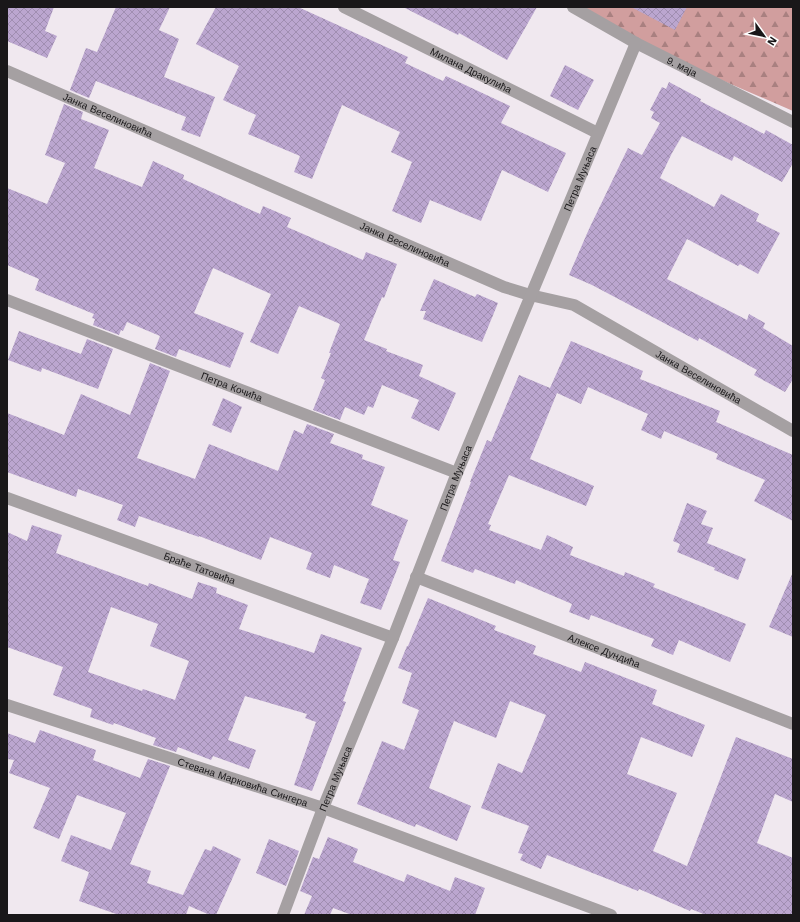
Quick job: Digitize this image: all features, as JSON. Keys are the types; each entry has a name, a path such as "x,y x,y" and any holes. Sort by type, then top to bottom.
{"street":[{"name":"Милана Дракулића","path":"344,7 598,133"},
{"name":"9. маја","path":"573,7 636,43 793,122"},
{"name":"Петра Муњаса","path":"283,915 323,808 393,638 457,473 636,43"},
{"name":"Јанка Веселиновића","path":"7,71 504,287 530,295 574,305 793,431"},
{"name":"Петра Кочића","path":"7,300 457,473"},
{"name":"Браће Татовића","path":"7,498 393,638"},
{"name":"Алексе Дундића","path":"416,577 793,724"},
{"name":"Стевана Марковића Сингера","path":"7,705 323,808 611,915"}],"green space":[{"path":"573,7 793,7 793,111 636,43"}],"building":[{"path":"7,7 54,7 45,31 57,36 47,58 7,41"},
{"path":"116,7 170,7 159,30 179,39 164,77 215,97 200,137 181,130 186,117 96,81 89,98 70,90 86,48 97,52"},
{"path":"216,7 298,7 408,57 405,63 443,81 446,76 510,106 501,123 566,153 548,192 502,170 481,221 430,200 421,223 392,211 412,162 391,152 400,132 342,105 312,179 294,172 300,156 248,134 256,115 223,100 239,66 196,44"},
{"path":"403,7 537,7 507,60 459,33 458,35"},
{"path":"631,7 687,7 675,30"},
{"path":"565,65 594,80 578,110 550,96"},
{"path":"669,82 701,99 700,101 764,134 766,130 793,145 793,163 782,182 734,156 732,161 682,136 660,178 714,207 721,194 759,214 756,221 780,233 758,274 740,264 738,266 687,239 667,279 747,320 749,314 765,323 763,328 793,346 793,379 785,392 754,375 757,370 699,338 698,341 592,285 569,275 589,229 628,148 642,155 660,123 651,118 654,112 650,110 662,87 666,89"},
{"path":"64,104 83,112 81,119 109,130 94,168 142,187 153,161 184,175 183,179 260,214 263,206 291,218 287,227 363,260 366,252 397,264 384,298 382,297 364,340 387,349 386,351 423,365 419,376 456,393 439,431 411,418 419,400 382,385 373,408 368,406 364,415 345,407 340,420 313,410 325,380 321,378 340,324 299,306 278,354 250,342 271,294 213,268 194,313 244,333 230,368 179,349 176,357 155,349 160,336 127,322 123,331 121,330 119,335 93,325 95,319 92,318 94,314 35,290 39,279 7,265 7,188 47,204 65,163 45,155"},
{"path":"434,279 475,297 477,294 498,303 482,342 423,319 426,311 420,311"},
{"path":"19,331 81,354 87,339 113,349 98,389 42,368 41,372 8,360"},
{"path":"571,341 643,371 640,379 720,411 716,422 793,455 793,521 754,501 765,480 716,459 718,454 664,431 661,439 641,430 648,414 588,387 581,404 557,393 530,459 594,486 586,506 509,475 488,524 491,525 489,530 541,550 547,535 573,547 570,555 624,576 625,572 655,584 653,587 746,624 730,662 679,640 673,655 651,646 654,639 591,615 589,620 569,612 572,604 516,580 515,584 475,569 473,573 441,561 487,440 491,442 519,375 550,388"},
{"path":"150,363 170,371 137,458 195,479 209,444 278,471 294,430 303,434 307,424 334,434 330,443 363,455 362,459 385,467 371,505 408,520 393,560 400,562 381,610 360,603 369,579 334,565 330,578 306,569 312,553 270,537 261,560 199,536 139,516 135,527 117,520 123,505 78,489 76,497 7,472 7,413 64,435 81,394 130,415"},
{"path":"223,398 242,407 231,433 212,425"},
{"path":"687,503 707,511 701,524 713,528 707,543 746,559 738,580 714,570 715,568 677,552 680,544 673,541"},
{"path":"32,525 62,535 56,553 148,586 149,583 192,599 198,582 217,588 216,593 248,605 239,629 314,653 321,634 362,648 343,701 346,702 312,791 294,785 316,722 305,718 307,714 245,696 228,740 256,750 249,769 213,756 211,760 178,747 176,752 153,745 156,738 114,723 113,725 90,717 92,709 53,695 63,667 7,647 7,532 27,541","holes":["111,607 158,624 150,646 189,661 175,700 143,689 142,691 88,672"]},
{"path":"793,572 793,637 769,627"},
{"path":"428,598 496,626 494,630 536,646 533,654 581,672 585,662 657,690 652,704 705,725 692,757 641,737 627,774 677,793 653,851 687,866 736,737 793,759 793,802 775,794 757,843 793,858 793,915 706,915 691,909 690,911 639,889 638,891 547,855 541,869 520,860 523,854 518,853 529,826 481,808 498,763 522,773 546,715 510,701 496,738 454,721 429,788 471,806 457,841 416,824 415,827 357,804 382,741 404,750 419,710 402,703 412,673 398,668"},
{"path":"40,730 96,750 93,760 140,778 148,759 170,766 130,864 151,871 147,883 183,895 205,849 211,851 213,846 241,859 216,915 210,915 189,906 186,915 119,915 79,901 89,872 61,861 71,835 111,850 126,813 77,795 59,839 33,828 50,788 9,773 14,760 7,759 7,733 35,743"},
{"path":"328,837 358,849 353,862 404,882 407,874 450,891 455,877 485,888 475,915 352,915 333,908 330,915 304,915 312,896 300,891 313,857 319,859"},
{"path":"269,839 299,851 286,886 256,873"}]}
